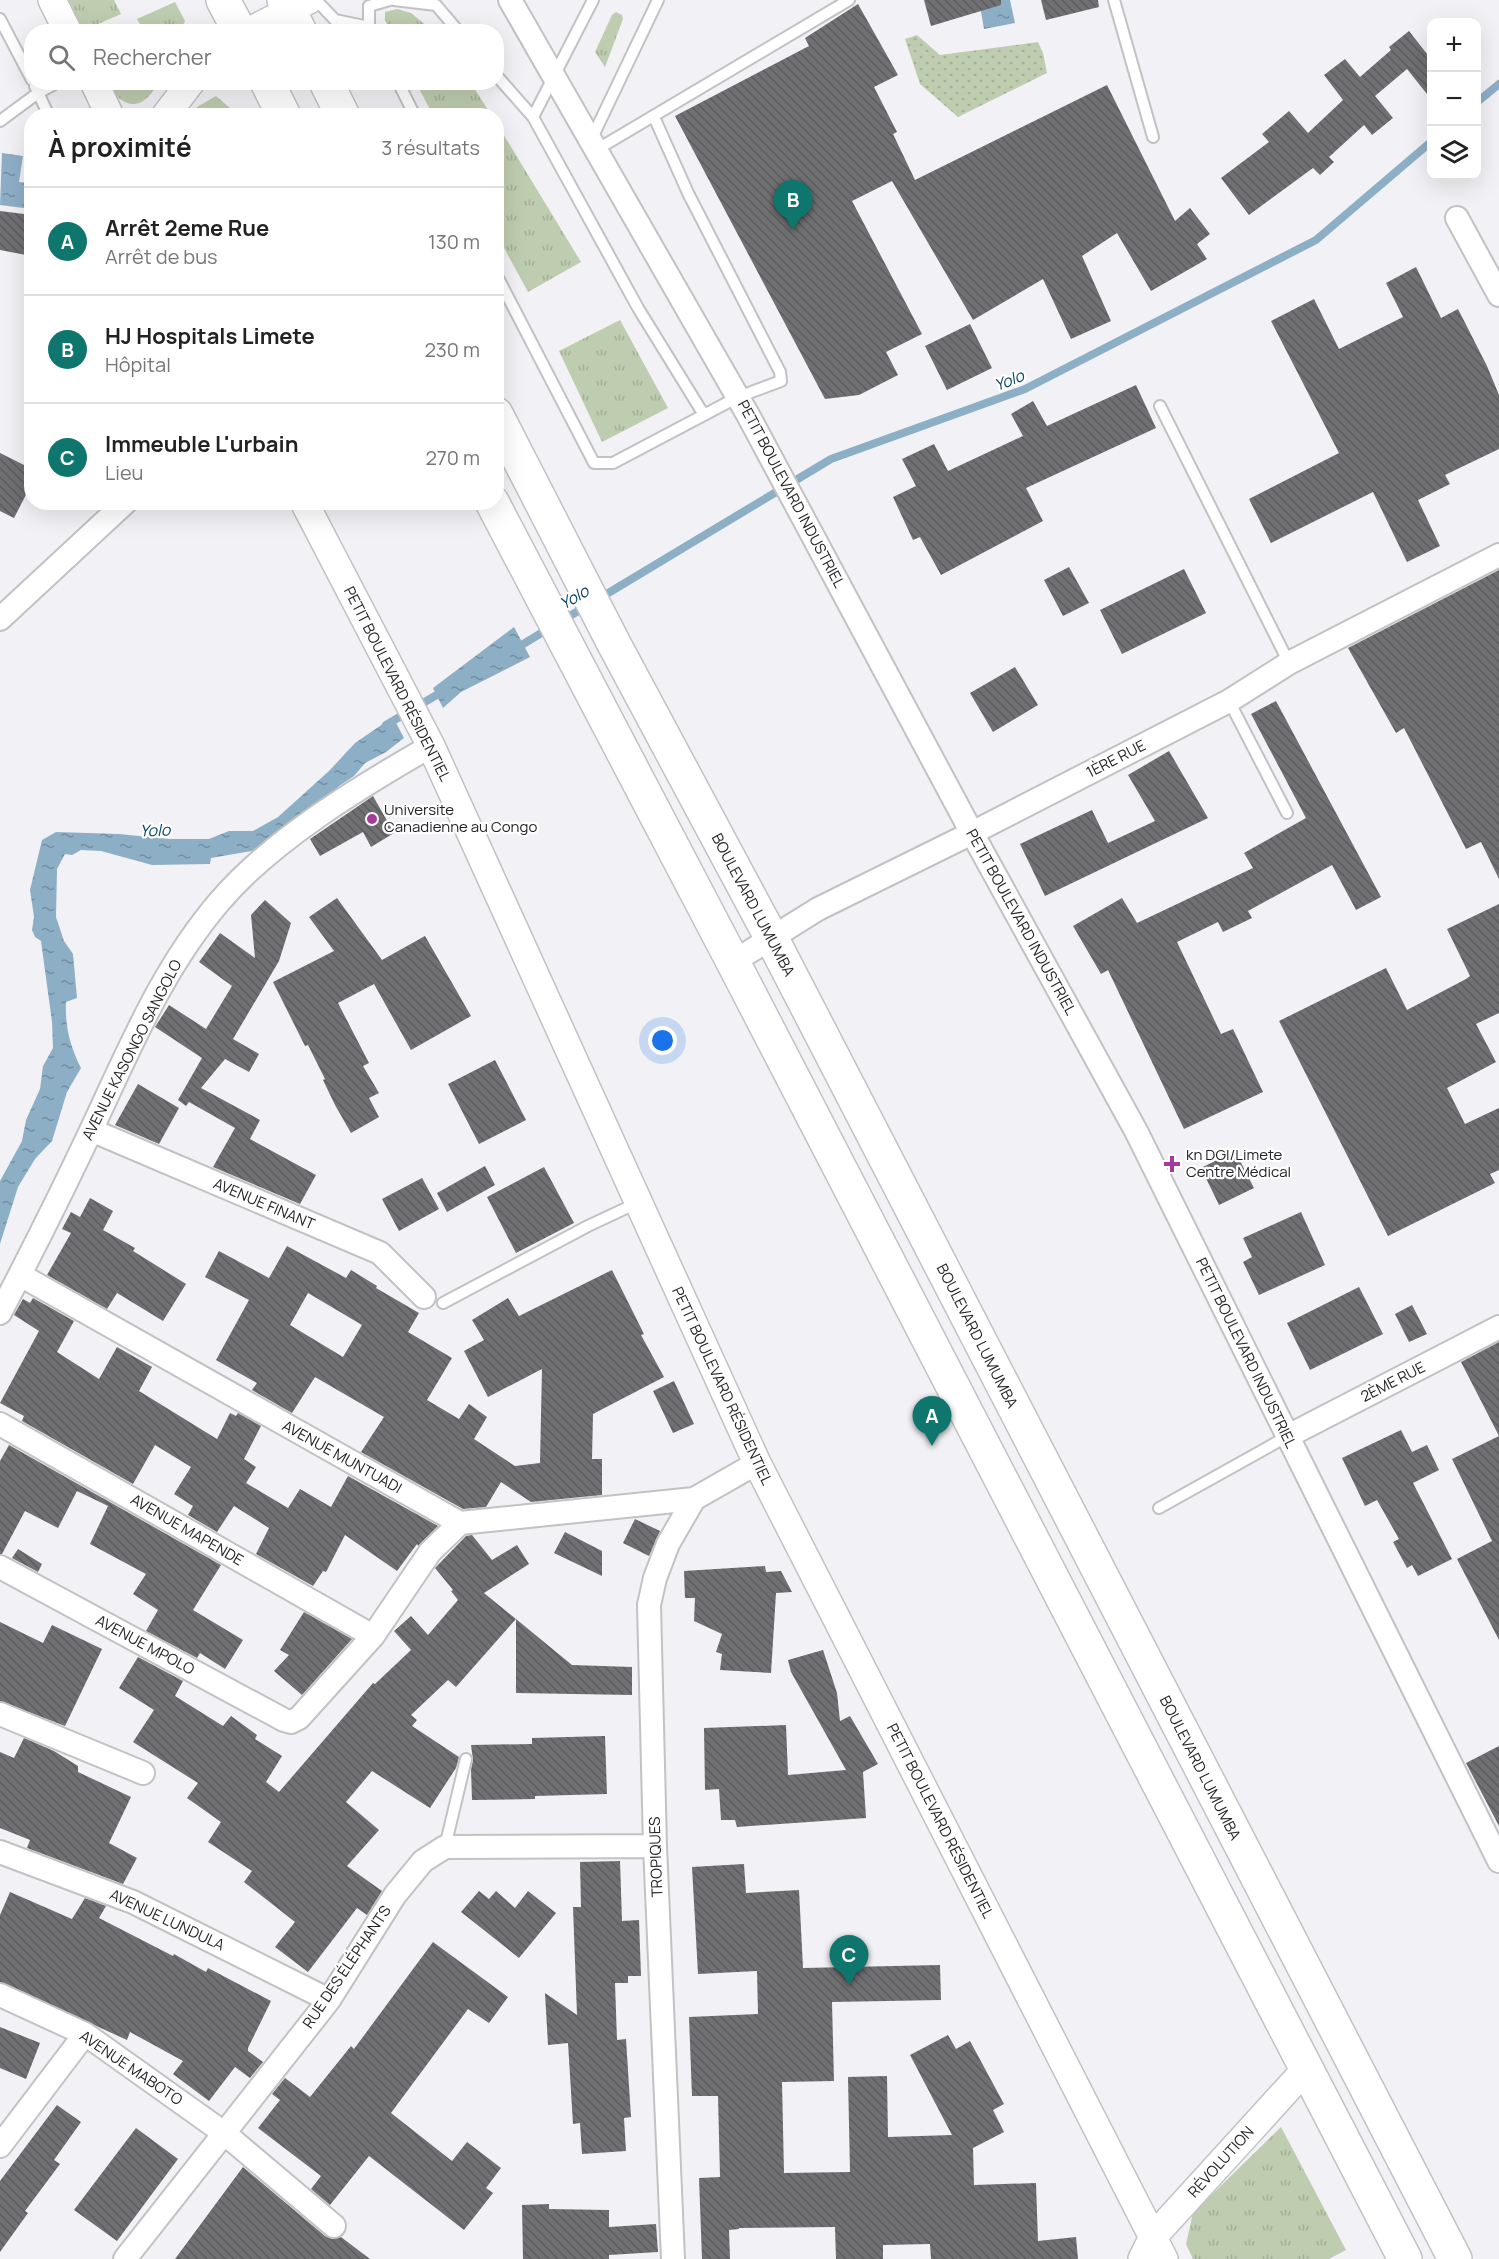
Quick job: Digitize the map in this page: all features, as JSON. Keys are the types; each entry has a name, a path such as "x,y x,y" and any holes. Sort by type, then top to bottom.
{"highway":[{"path":"223,0 236,24"},
{"path":"271,90 281,108"},
{"path":"331,90 339,108"},
{"name":"BOULEVARD LUMUMBA","path":"504,430 613,642 771,937 1455,2259"},
{"path":"496,510 1405,2259"}],"street":[{"path":"52,0 64,24"},
{"name":"PETIT BOULEVARD INDUSTRIEL","path":"510,0 803,514 972,833 1136,1131 1499,1862"},
{"path":"266,24 300,8"},
{"path":"98,90 106,108"},
{"path":"171,108 184,90"},
{"path":"1457,218 1499,295"},
{"path":"0,619 117,510"},
{"name":"PETIT BOULEVARD RÉSIDENTIEL","path":"308,510 428,740 757,1463 1153,2252"},
{"name":"1ÈRE RUE","path":"733,962 818,909 1229,701 1289,663 1499,555"},
{"name":"AVENUE KASONGO SANGOLO","path":"0,1313 92,1130 163,981 191,937 221,900 255,866 287,839 428,740"},
{"name":"AVENUE FINANT","path":"92,1130 380,1253 433,1300"},
{"name":"AVENUE MUNTUADI","path":"20,1275 460,1523"},
{"name":"2ÈME RUE","path":"1288,1436 1499,1327"},
{"name":"AVENUE MAPENDE","path":"0,1424 373,1636"},
{"path":"373,1636 430,1552 460,1523 694,1499 757,1463"},
{"name":"TROPIQUES","path":"673,2259 655,1846 649,1605 655,1578 668,1544 694,1499"},
{"name":"AVENUE MPOLO","path":"0,1567 291,1722 299,1718 373,1636"},
{"path":"0,1714 143,1773"},
{"path":"445,1847 655,1846"},
{"name":"RUE DES ÉLÉPHANTS","path":"125,2259 329,2000 394,1895 423,1861 445,1847"},
{"name":"AVENUE LUNDULA","path":"0,1852 134,1902 329,2000"},
{"name":"AVENUE MABOTO","path":"0,1995 85,2034 224,2133 334,2226"},
{"path":"1,2142 85,2034"},
{"name":"RÉVOLUTION","path":"1153,2252 1306,2068"}],"lane":[{"path":"370,24 369,6 392,0 436,5 452,24"},
{"path":"533,117 593,0"},
{"path":"594,145 658,0"},
{"path":"594,145 654,117 849,0"},
{"path":"1114,0 1153,137"},
{"path":"300,8 351,24"},
{"path":"0,19 24,66"},
{"path":"504,84 533,117 638,308 704,415"},
{"path":"0,121 29,90"},
{"path":"36,90 45,108"},
{"path":"402,90 411,108"},
{"path":"504,289 594,463 613,463 704,415 743,406 781,381 780,372 688,193 654,117"},
{"path":"1160,406 1289,663"},
{"path":"1229,701 1287,813"},
{"path":"433,1300 638,1203"},
{"path":"1159,1508 1288,1436"},
{"path":"445,1847 466,1759"}],"green space":[{"path":"66,0 114,0 121,14 98,24 78,24"},
{"path":"175,2 185,21 184,24 140,24 137,19"},
{"path":"397,9 411,13 424,24 387,24 385,12"},
{"path":"616,12 622,15 623,19 605,67 595,52 612,15"},
{"path":"917,35 940,55 1038,42 1047,73 958,117 920,84 905,39"},
{"path":"154,90 144,100 131,104 118,98 112,91"},
{"path":"420,90 475,90 487,108 429,108"},
{"path":"216,96 230,108 197,108"},
{"path":"504,136 581,262 528,292 504,248"},
{"path":"620,320 668,408 602,442 559,351"},
{"path":"1281,2127 1346,2250 1329,2259 1193,2259 1186,2244 1193,2213"}],"water":[{"path":"979,0 1010,0 1015,23 984,29"},
{"path":"2,153 23,156 19,182 24,183 24,208 0,205"},
{"path":"514,627 530,657 461,692 443,708 433,688"},
{"path":"393,717 404,738 386,752 365,763 354,776 339,786 322,806 257,850 211,858 210,864 152,865 101,851 81,850 72,855 65,854 57,869 56,917 64,941 73,954 77,998 66,1002 66,1020 71,1044 81,1068 67,1092 52,1141 35,1159 18,1187 0,1244 0,1181 22,1141 26,1120 40,1089 43,1066 53,1048 52,1022 41,941 35,937 32,930 34,917 30,890 42,840 56,832 119,834 169,839 209,839 229,831 253,831 278,817 329,771 355,743"}],"building":[{"path":"924,0 1001,0 1001,5 931,26"},
{"path":"1041,0 1098,0 1099,7 1046,20"},
{"path":"858,4 898,75 874,87 897,132 893,134 915,180 1107,85 1175,221 1190,208 1210,234 1197,244 1207,259 1151,291 1117,233 1082,256 1111,321 1071,339 1043,279 973,320 892,181 852,201 922,334 886,352 898,375 859,395 825,399 675,116 809,46 805,38"},
{"path":"1409,31 1427,54 1427,94 1407,69 1375,96 1393,118 1372,135 1364,125 1329,157 1334,162 1320,175 1313,168 1249,215 1221,178 1269,142 1262,134 1289,111 1308,133 1343,100 1324,75 1345,59 1360,77 1391,50 1389,47"},
{"path":"0,211 24,214 24,255 0,250"},
{"path":"1416,267 1441,318 1458,309 1487,366 1499,395 1499,449 1445,475 1450,484 1418,500 1440,546 1407,562 1373,492 1271,543 1249,499 1339,453 1271,321 1314,299 1339,349 1403,317 1386,283"},
{"path":"970,324 992,368 947,390 925,346"},
{"path":"1136,385 1156,428 1026,488 1043,521 941,575 920,537 913,540 893,497 916,486 902,459 934,444 948,471 1023,436 1011,414 1033,401 1047,426"},
{"path":"0,453 24,465 24,499 14,518 0,511"},
{"path":"1069,567 1089,603 1063,616 1044,580"},
{"path":"1184,569 1206,613 1122,654 1100,610"},
{"path":"1499,570 1499,879 1481,842 1466,849 1404,728 1396,733 1348,648"},
{"path":"1015,667 1038,705 993,732 970,693"},
{"path":"1276,701 1381,897 1356,910 1332,865 1248,911 1252,918 1223,932 1218,922 1177,942 1221,1034 1233,1029 1263,1092 1184,1129 1108,970 1101,974 1073,926 1122,898 1137,923 1253,868 1244,853 1306,818 1251,714"},
{"path":"1169,751 1208,818 1045,896 1020,844 1092,810 1108,843 1155,821 1128,775"},
{"path":"373,796 394,833 371,847 363,832 320,856 310,839"},
{"path":"337,898 382,960 425,936 471,1016 411,1050 374,984 338,1003 369,1063 363,1066 379,1093 369,1098 379,1117 351,1133 335,1105 308,1045 305,1046 273,982 334,951 309,917"},
{"path":"265,900 291,923 279,961 233,1039 259,1054 249,1072 225,1059 201,1088 260,1120 250,1139 316,1175 300,1204 213,1167 235,1128 189,1102 186,1106 178,1100 202,1058 155,1027 169,1005 206,1029 232,986 199,962 220,933 255,958 251,915"},
{"path":"1499,904 1499,1013 1476,1024 1496,1062 1447,1088 1465,1124 1499,1108 1499,1170 1490,1174 1495,1183 1388,1236 1279,1021 1386,968 1407,1010 1466,979 1470,976 1447,929"},
{"path":"495,1060 526,1120 479,1144 448,1084"},
{"path":"138,1084 179,1108 159,1144 115,1125"},
{"path":"1235,1151 1254,1188 1219,1205 1201,1168"},
{"path":"485,1166 495,1185 447,1212 437,1193"},
{"path":"544,1167 574,1223 516,1253 487,1197"},
{"path":"422,1178 439,1209 399,1231 382,1199"},
{"path":"90,1198 113,1211 103,1230 135,1248 133,1251 186,1284 163,1321 117,1293 107,1309 47,1275 71,1233 62,1229 71,1212 80,1217"},
{"path":"1301,1212 1325,1265 1259,1295 1243,1262 1252,1257 1243,1238"},
{"path":"287,1246 346,1278 351,1270 377,1286 376,1288 419,1313 408,1332 452,1358 427,1400 459,1419 469,1404 487,1417 474,1439 515,1466 540,1463 542,1369 488,1397 464,1351 484,1340 472,1320 508,1298 519,1316 612,1270 644,1334 641,1335 664,1377 593,1414 592,1459 602,1459 602,1495 531,1502 501,1482 486,1507 463,1509 361,1452 384,1417 315,1377 292,1413 252,1390 257,1383 216,1360 249,1300 205,1277 219,1251 269,1278","holes":["308,1293 362,1325 343,1357 290,1325"]},
{"path":"1359,1287 1383,1334 1310,1370 1287,1323"},
{"path":"33,1298 74,1321 57,1352 99,1379 117,1347 152,1367 139,1391 217,1439 230,1413 236,1416 238,1413 261,1426 244,1459 256,1467 246,1483 288,1508 300,1489 331,1507 348,1476 438,1526 418,1546 417,1544 397,1571 345,1535 326,1572 323,1571 313,1586 256,1554 269,1528 234,1506 217,1532 188,1515 193,1506 174,1494 191,1467 155,1445 133,1484 22,1421 24,1416 0,1403 39,1331 14,1315 23,1299 30,1303"},
{"path":"1412,1305 1427,1334 1409,1342 1395,1314"},
{"path":"1499,1342 1499,1436 1461,1362"},
{"path":"674,1381 694,1424 673,1433 653,1391"},
{"path":"1401,1430 1412,1452 1427,1445 1439,1470 1413,1483 1452,1559 1418,1576 1412,1565 1407,1568 1393,1542 1399,1539 1377,1500 1365,1506 1342,1458"},
{"path":"1499,1436 1499,1640 1457,1559 1492,1541 1452,1459"},
{"path":"9,1445 221,1565 193,1610 243,1640 225,1669 200,1653 197,1658 146,1631 158,1610 133,1594 146,1574 90,1544 108,1506 77,1491 58,1528 25,1511 0,1554 0,1461"},
{"path":"635,1519 660,1531 649,1556 623,1543"},
{"path":"565,1532 602,1551 602,1576 554,1553"},
{"path":"472,1535 492,1560 517,1545 529,1564 484,1593 516,1619 456,1687 448,1680 411,1715 417,1720 412,1726 459,1757 456,1768 430,1808 372,1771 346,1802 379,1830 347,1866 382,1891 367,1915 357,1908 308,1972 275,1947 295,1922 244,1882 252,1871 208,1842 221,1822 187,1798 198,1783 133,1742 154,1710 119,1688 138,1657 183,1681 175,1696 223,1726 231,1716 257,1735 255,1739 282,1756 266,1782 279,1792 373,1683 375,1684 411,1650 394,1631 411,1616 428,1635 458,1600 435,1568 466,1536"},
{"path":"18,1549 42,1564 38,1572 12,1558"},
{"path":"765,1566 766,1572 781,1571 792,1592 776,1593 771,1673 720,1670 722,1654 716,1652 722,1634 694,1621 695,1598 685,1598 684,1571"},
{"path":"304,1612 352,1639 302,1695 274,1671 289,1655 280,1650"},
{"path":"516,1619 572,1665 632,1667 632,1695 516,1693"},
{"path":"0,1622 43,1643 52,1625 102,1649 65,1726 0,1701"},
{"path":"823,1650 837,1693 840,1721 850,1716 878,1764 863,1772 866,1818 737,1827 735,1820 721,1820 719,1789 705,1790 704,1728 786,1725 788,1775 846,1770 791,1672 788,1660"},
{"path":"605,1736 607,1794 472,1800 471,1745 532,1744 532,1738"},
{"path":"24,1738 54,1751 78,1766 78,1772 131,1797 109,1843 137,1858 123,1884 27,1848 30,1840 0,1828 0,1752 14,1758"},
{"path":"1499,1746 1499,1826 1466,1763"},
{"path":"620,1861 622,1921 639,1920 641,1976 628,1976 628,1983 615,1983 617,2040 626,2039 631,2117 624,2118 626,2151 582,2154 580,2123 573,2124 568,2043 548,2045 545,1993 577,2015 573,1907 581,1907 580,1862"},
{"path":"744,1864 746,1893 799,1890 803,1968 940,1965 941,2000 832,2002 834,2081 782,2082 784,2173 850,2172 848,2077 887,2076 888,2137 952,2135 910,2055 948,2035 956,2049 970,2041 1004,2104 993,2110 1004,2132 973,2148 974,2185 1036,2183 1038,2241 1076,2237 1078,2259 931,2259 930,2244 883,2245 883,2259 836,2259 835,2227 729,2230 730,2259 702,2259 699,2178 720,2177 718,2096 692,2096 689,2017 758,2014 757,1971 698,1974 692,1867"},
{"path":"479,1891 489,1899 496,1891 515,1908 528,1891 556,1913 519,1958 461,1912"},
{"path":"10,1892 72,1919 85,1898 106,1906 99,1918 206,1972 208,1968 271,2001 248,2048 248,2051 263,2062 250,2078 235,2067 209,2101 173,2074 183,2061 130,2032 127,2040 0,1982 0,1915"},
{"path":"433,1942 508,1997 489,2023 468,2009 391,2113 452,2161 467,2142 501,2168 486,2188 493,2193 464,2230 369,2156 330,2205 311,2189 321,2176 258,2128 280,2100 272,2094 285,2078 310,2097 351,2046 354,2049"},
{"path":"0,2027 40,2043 26,2079 0,2068"},
{"path":"57,2105 81,2122 54,2160 60,2164 25,2211 28,2213 0,2252 0,2181"},
{"path":"136,2128 178,2159 117,2241 74,2210"},
{"path":"243,2167 325,2236 332,2239 341,2237 370,2259 175,2259"},
{"path":"549,2204 549,2209 609,2210 609,2227 656,2224 658,2252 609,2255 609,2259 523,2259 522,2205"}],"waterway":[{"name":"Yolo","path":"1481,99 1499,84"},
{"name":"Yolo","path":"600,598 831,459 1025,389 1316,240 1427,145"},
{"name":"Yolo","path":"561,621 587,606"},
{"name":"Yolo","path":"515,649 548,629"},
{"name":"Yolo","path":"386,725 445,690"}],"place":[{"name":"HJ Hospitals Limete","path":"793,230"},
{"name":"Universite Canadienne au Congo","path":"372,819"},
{"name":"kn DGI/Limete Centre Médical","path":"1172,1164"},
{"name":"Arrêt 2eme Rue","path":"932,1446"},
{"name":"Immeuble L'urbain","path":"849,1985"}]}
